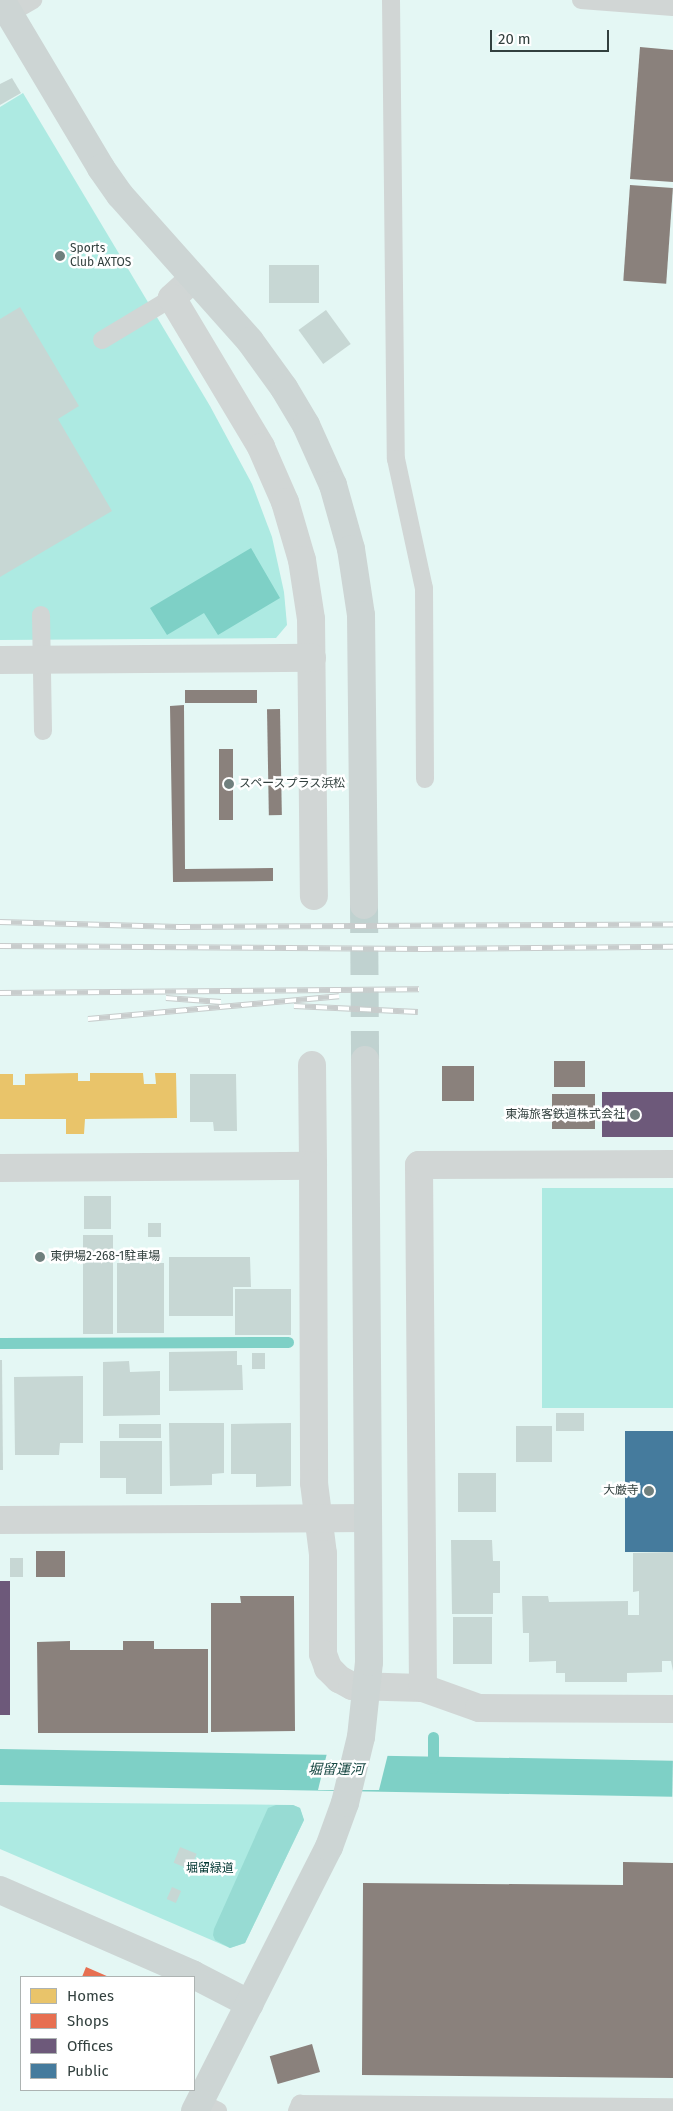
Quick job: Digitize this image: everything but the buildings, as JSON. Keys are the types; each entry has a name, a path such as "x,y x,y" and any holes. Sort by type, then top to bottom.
{"street":[{"path":"5,7 101,168 120,195 250,342 289,395 320,454 343,517 357,582 361,615 364,905"},
{"path":"194,278 172,298 261,447 285,502 299,550 307,589 312,658 314,896"},
{"path":"0,660 312,658"},
{"path":"204,2108 250,2004 329,1847 347,1796 361,1737 369,1662 365,1060"},
{"path":"312,1065 314,1482 323,1554 323,1654 328,1668 339,1680 352,1686 367,1688 423,1688 480,1708 673,1709"},
{"path":"423,1688 419,1165 673,1164"},
{"path":"0,1168 312,1166"},
{"path":"0,1520 368,1518"},
{"path":"0,1890 192,1974 250,2004"}],"lane":[{"path":"5,7 33,0"},
{"path":"391,0 396,459 424,588 425,779"},
{"path":"580,0 673,7"},
{"path":"102,340 172,298"},
{"path":"41,615 43,731"},
{"path":"297,2111 300,2104 673,2107"}],"green space":[{"name":"Sports Club AXTOS","path":"23,93 210,406 252,484 272,537 284,592 287,625 276,638 0,640 0,107"},
{"path":"542,1188 673,1188 673,1408 542,1408"},
{"name":"堀留緑道","path":"0,1802 293,1805 300,1808 304,1820 245,1943 230,1948 0,1849"}],"shaded area":[{"path":"276,1805 293,1805 300,1808 304,1820 245,1943 230,1948 215,1940 213,1935 214,1929 268,1808"}],"water":[{"path":"251,548 280,598 218,635 204,613 167,635 150,608"},
{"name":"堀留運河","path":"0,1749 673,1761 672,1797 0,1785"}],"pier":[{"path":"328,1749 389,1750 379,1790 318,1790"}],"waterway":[{"path":"0,1343 288,1342"},
{"path":"433,1737 433,1768"}],"tunnel":[{"path":"364,905 365,1060"}],"railway":[{"path":"0,922 179,927 673,924"},
{"path":"0,946 421,949 673,947"},
{"path":"0,993 419,989"},
{"path":"88,1019 339,996"},
{"path":"166,998 221,1002"},
{"path":"294,1006 418,1012"}],"place":[{"name":"Sports Club AXTOS","path":"60,256"},
{"name":"スペースプラス浜松","path":"229,784"},
{"name":"東海旅客鉄道株式会社","path":"635,1115"},
{"name":"東伊場2-268-1駐車場","path":"40,1257"},
{"name":"大厳寺","path":"649,1491"}]}
